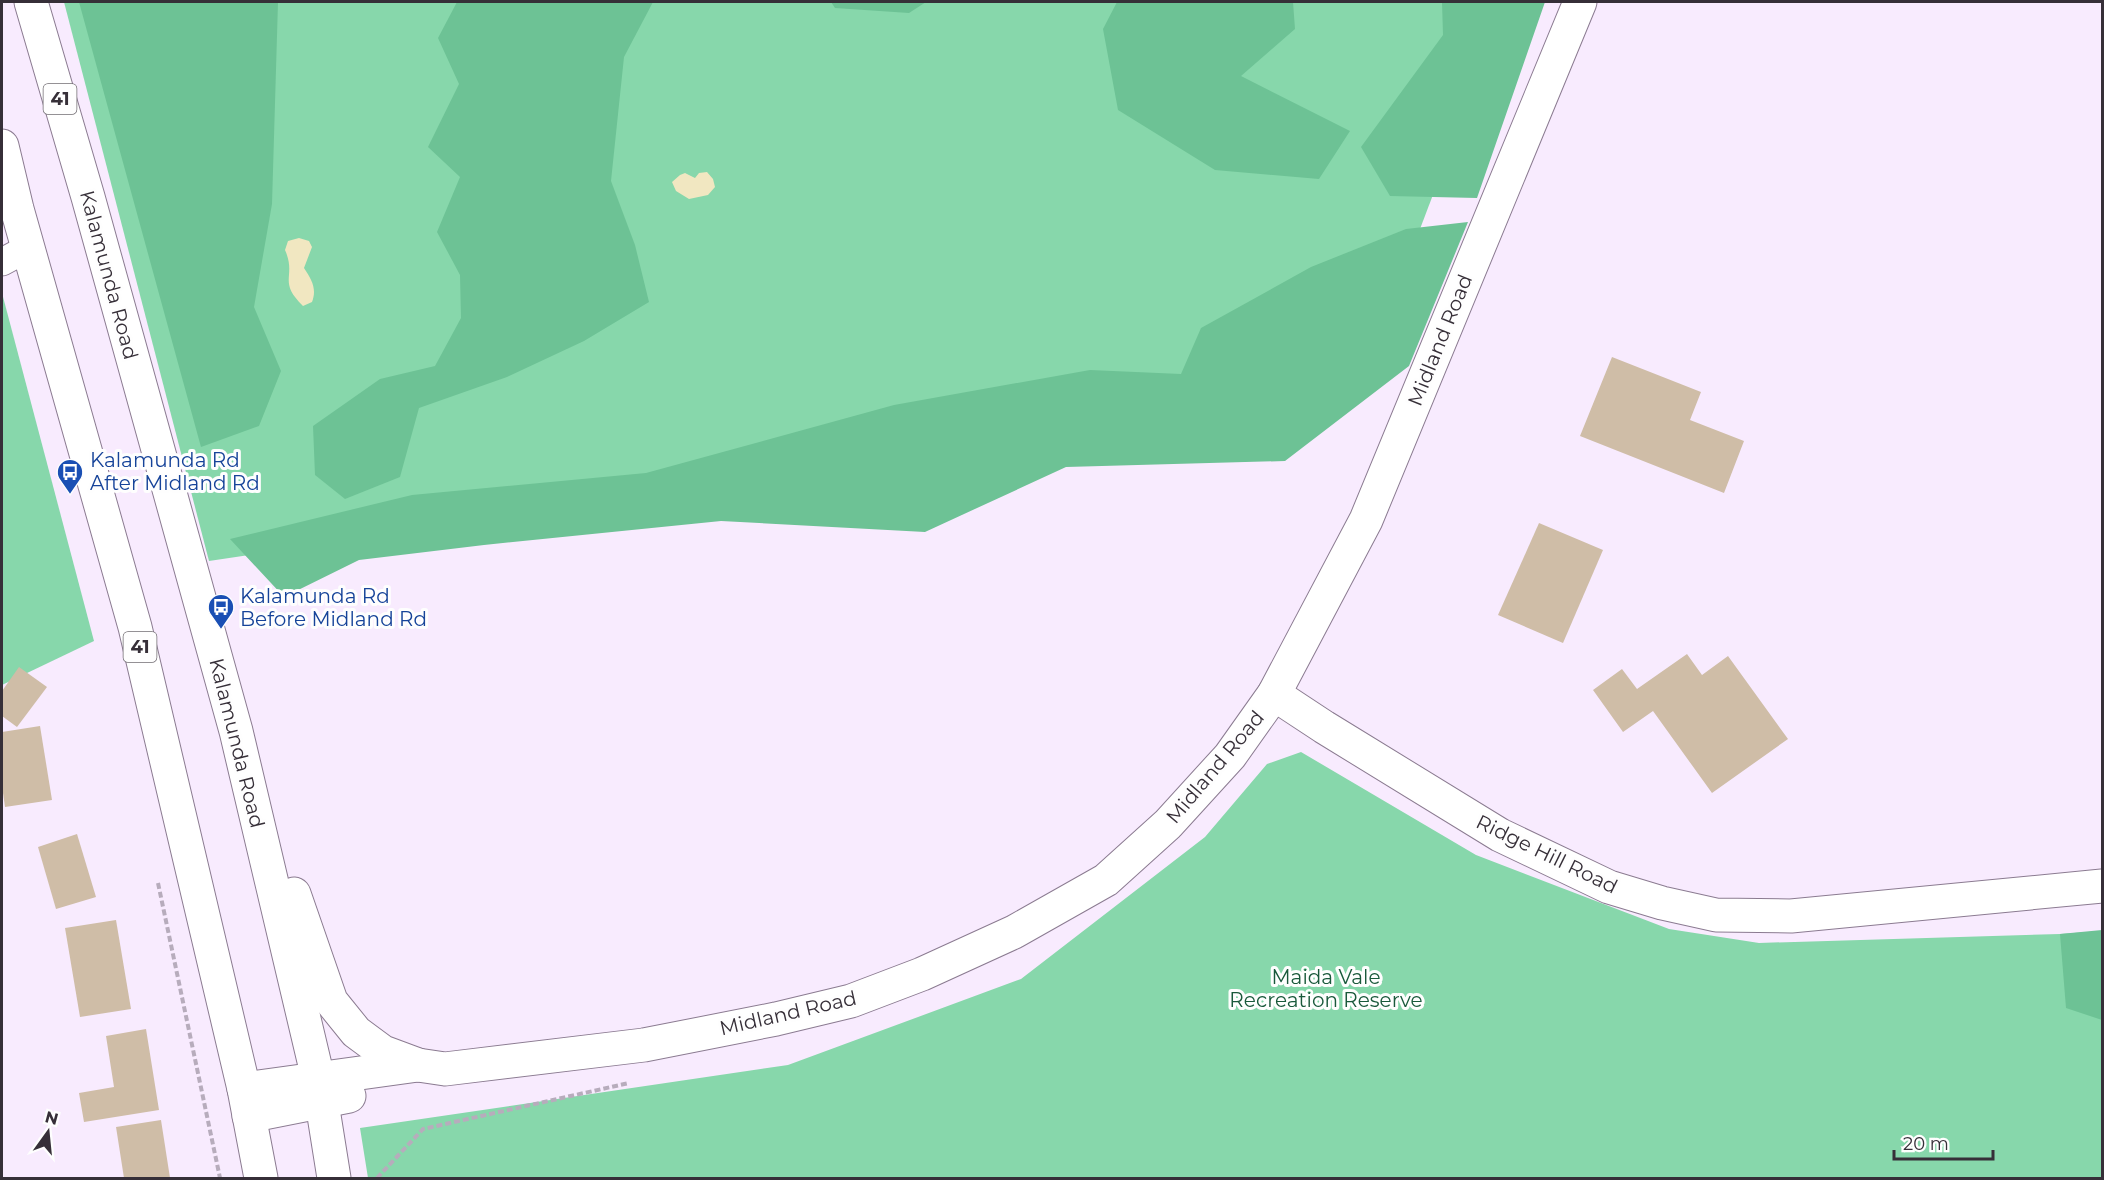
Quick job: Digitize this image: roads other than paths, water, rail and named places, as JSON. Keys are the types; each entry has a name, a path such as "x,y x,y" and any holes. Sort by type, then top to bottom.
{"main road":[{"name":"Kalamunda Road","path":"32,2 236,731 319,1090 334,1179"},
{"name":"Midland Road","path":"246,1103 319,1090 418,1084 431,1067 644,1045 776,1019 851,1000 942,965 1014,932 1106,880 1168,824 1230,756 1274,694 1366,520 1580,2"},
{"name":"41","path":"2,146 15,255 135,627 246,1103 261,1179"},
{"name":"Ridge Hill Road","path":"1274,694 1500,835 1609,887 1662,903 1716,915 1791,916 2103,886"},
{"path":"236,731 331,1001 356,1032 383,1052 431,1067"}],"place":[{"name":"Kalamunda Rd After Midland Rd","path":"70,495"},
{"name":"Kalamunda Rd Before Midland Rd","path":"221,630"}],"park label":[{"name":"Maida Vale Recreation Reserve","path":"1326,988"}]}
